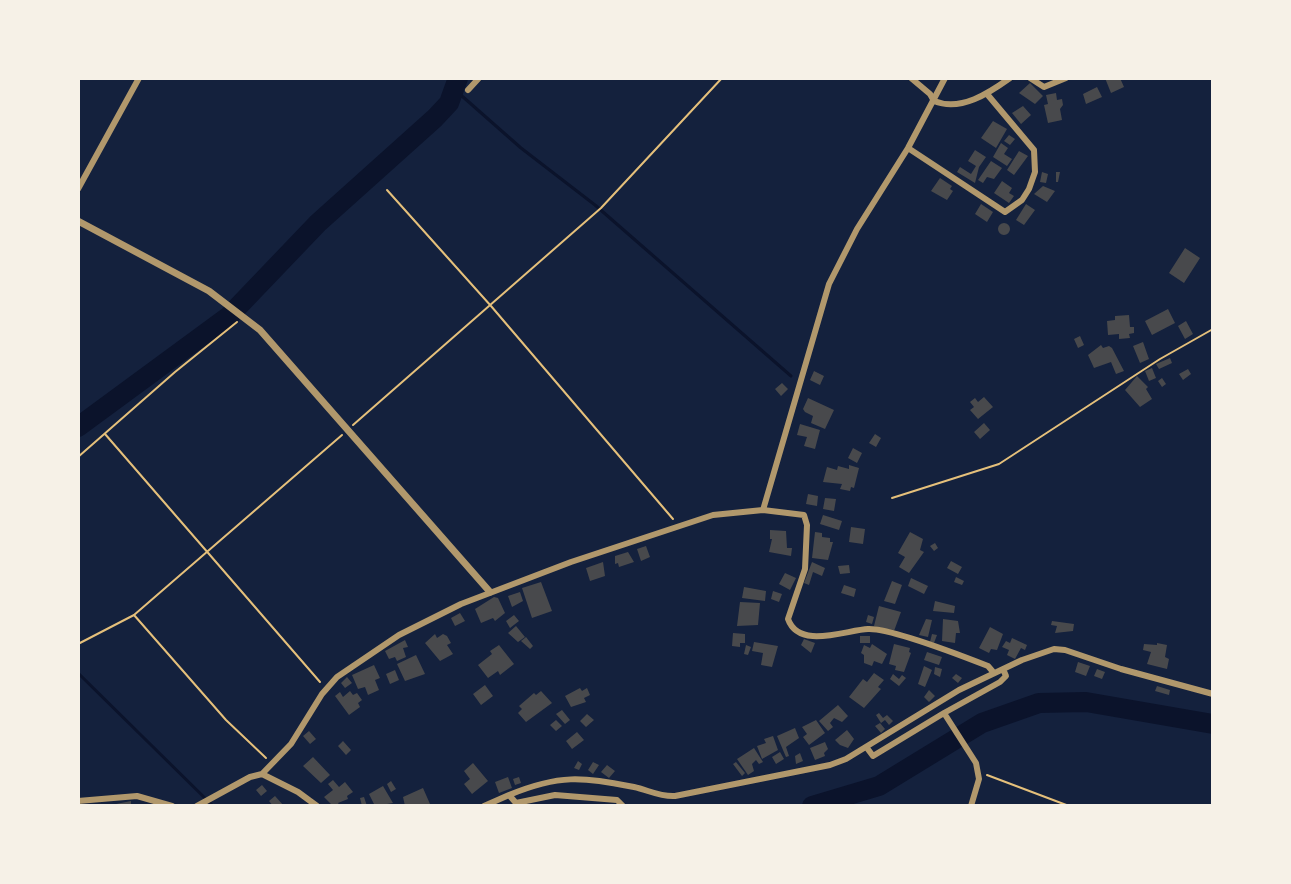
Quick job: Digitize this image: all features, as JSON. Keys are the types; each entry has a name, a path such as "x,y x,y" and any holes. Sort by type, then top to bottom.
{"street":[{"path":"78,189 140,78"},
{"path":"468,90 479,78"},
{"path":"911,78 930,94 934,101"},
{"path":"763,510 829,284 857,230 908,148 945,78"},
{"path":"934,101 955,104 987,94 1010,78"},
{"path":"1030,78 1044,87 1066,78"},
{"path":"908,148 1005,212 1022,200 1029,189 1035,172 1034,150 987,94"},
{"path":"78,221 243,315 274,344 490,591"},
{"path":"197,806 250,777 262,774 291,744 326,689 344,672 389,641 490,591 713,515 763,510 804,515 807,519 805,569 789,610 788,619 791,626 805,634 815,636 877,630 988,666 994,673"},
{"path":"484,806 540,783 572,777 634,787 666,797 830,765 867,748 960,690 1044,652 1065,650 1121,669 1213,694"},
{"path":"867,748 873,756 1000,682 1006,676 1003,669"},
{"path":"944,713 967,748 979,773 978,785 971,806"},
{"path":"262,774 298,792 317,806"},
{"path":"509,795 516,803 555,795 617,800 623,806"},
{"path":"78,801 137,796 172,806"}],"path":[{"path":"78,644 134,615 491,306 601,208 722,78"},
{"path":"387,190 491,306 678,527"},
{"path":"78,457 243,315"},
{"path":"892,498 999,464 1160,359 1213,329"},
{"path":"105,434 326,689"},
{"path":"134,615 222,715 270,765"},
{"path":"979,773 1069,806"}],"building":[{"path":"1105,78 1120,78 1124,87 1111,93"},
{"path":"1030,83 1043,96 1035,104 1019,93"},
{"path":"1097,87 1102,97 1086,104 1083,94"},
{"path":"1056,93 1057,100 1062,99 1063,105 1060,109 1062,120 1048,123 1044,105 1048,104 1046,95"},
{"path":"1023,106 1031,115 1021,124 1012,113"},
{"path":"993,121 1007,129 996,148 981,138"},
{"path":"1009,135 1015,139 1010,145 1004,141"},
{"path":"1001,143 1008,148 1004,154 1012,159 1007,166 993,157"},
{"path":"975,150 986,157 979,167 975,183 957,172 960,167 971,174 976,166 968,161"},
{"path":"1019,151 1028,156 1014,175 1007,170"},
{"path":"991,161 1002,168 994,179 987,177 983,183 978,180"},
{"path":"1042,172 1048,174 1046,183 1040,182"},
{"path":"1056,172 1060,172 1058,182 1056,182"},
{"path":"940,178 952,186 950,189 953,191 947,200 931,191"},
{"path":"1002,181 1012,188 1009,193 1014,196 1009,203 994,193"},
{"path":"1043,186 1055,191 1047,202 1034,194"},
{"path":"981,204 993,212 987,222 975,214"},
{"path":"1026,204 1035,210 1024,225 1016,220"},
{"path":"1006,223 1010,229 1006,235 1002,235 998,227"},
{"path":"1185,248 1200,258 1184,283 1169,273"},
{"path":"1168,309 1175,323 1152,335 1145,321"},
{"path":"1129,315 1130,327 1134,327 1134,333 1129,334 1130,338 1119,339 1119,334 1108,335 1107,321 1115,320 1115,316"},
{"path":"1186,321 1193,334 1185,339 1178,326"},
{"path":"1080,336 1084,345 1078,348 1074,339"},
{"path":"1143,342 1149,359 1140,363 1133,346"},
{"path":"1101,345 1103,348 1109,346 1112,348 1124,371 1116,374 1111,362 1094,368 1088,355"},
{"path":"1170,358 1172,363 1159,369 1156,364"},
{"path":"1152,368 1156,378 1149,381 1145,371"},
{"path":"1188,369 1191,374 1183,380 1179,374"},
{"path":"814,371 824,376 820,385 810,380"},
{"path":"1137,376 1148,387 1146,389 1152,399 1140,407 1125,390"},
{"path":"1162,378 1166,384 1162,387 1158,381"},
{"path":"782,383 788,389 781,396 775,389"},
{"path":"984,397 993,407 978,419 970,410 974,407 970,402 975,398 978,402"},
{"path":"808,398 834,410 825,429 811,423 813,416 803,409"},
{"path":"984,423 990,430 980,439 974,432"},
{"path":"800,424 820,430 815,449 804,446 807,437 797,435"},
{"path":"875,434 881,438 876,447 869,443"},
{"path":"853,448 862,453 857,463 848,458"},
{"path":"849,465 859,468 854,488 851,487 850,491 840,489 842,484 823,482 827,467 837,470 838,466 849,469"},
{"path":"808,494 818,496 817,506 806,504"},
{"path":"825,498 836,499 834,511 823,509"},
{"path":"823,515 842,521 839,530 820,524"},
{"path":"851,527 865,529 863,544 849,542"},
{"path":"770,530 786,531 787,548 792,548 791,556 769,552 772,539 770,539"},
{"path":"815,532 822,533 822,537 830,538 830,542 833,542 828,560 812,558"},
{"path":"910,532 923,539 920,550 924,552 909,573 899,567 905,557 898,553"},
{"path":"935,543 938,548 934,551 930,546"},
{"path":"646,546 650,557 641,561 637,549"},
{"path":"628,552 634,562 619,567 618,563 615,564 615,556"},
{"path":"951,561 962,567 958,574 947,568"},
{"path":"603,562 605,576 590,581 586,568"},
{"path":"812,562 825,568 822,576 813,572 809,585 804,583"},
{"path":"849,565 850,573 840,574 838,566"},
{"path":"785,573 796,578 790,590 779,584"},
{"path":"956,577 964,581 962,585 954,582"},
{"path":"911,578 928,586 924,594 908,586"},
{"path":"892,581 902,585 895,604 884,601"},
{"path":"541,582 552,611 532,618 522,588"},
{"path":"844,585 856,589 854,597 841,593"},
{"path":"744,587 766,591 765,601 742,598"},
{"path":"773,591 782,594 779,602 771,599"},
{"path":"520,592 523,601 512,607 508,596"},
{"path":"494,597 498,598 505,613 495,621 493,618 481,623 475,609"},
{"path":"935,601 955,606 954,613 933,611"},
{"path":"740,602 760,603 758,625 737,626"},
{"path":"879,606 901,612 894,631 874,626"},
{"path":"460,613 465,621 455,626 451,618"},
{"path":"514,615 519,621 510,628 506,621"},
{"path":"868,615 874,617 872,624 866,622"},
{"path":"926,619 932,620 928,637 919,635"},
{"path":"943,619 958,621 960,633 956,633 955,643 942,641"},
{"path":"1052,621 1074,624 1073,631 1055,633 1057,626 1051,625"},
{"path":"516,626 525,637 518,642 508,633"},
{"path":"990,627 1003,634 997,650 991,649 989,653 979,648"},
{"path":"733,633 745,634 745,643 740,643 740,647 732,646"},
{"path":"435,634 437,638 443,634 447,636 451,643 447,645 453,654 440,661 425,643"},
{"path":"932,634 937,635 934,643 930,642"},
{"path":"860,636 870,636 870,643 860,643"},
{"path":"526,637 533,646 530,649 521,641"},
{"path":"1012,638 1027,645 1025,650 1021,648 1015,659 1007,655 1009,650 1002,647 1006,641 1010,643"},
{"path":"804,639 815,643 811,653 801,645"},
{"path":"405,640 408,647 403,648 406,657 397,661 395,657 389,659 385,651"},
{"path":"754,642 778,646 772,667 761,665 763,653 752,651"},
{"path":"1157,643 1167,645 1165,657 1169,659 1167,669 1147,664 1151,652 1143,650 1144,644 1157,645"},
{"path":"872,644 887,654 882,664 874,661 872,666 864,663 864,655 861,653 864,645 870,648"},
{"path":"894,644 910,648 911,653 904,672 895,670 896,666 889,664"},
{"path":"499,645 514,664 500,675 498,671 488,678 478,665 492,654 490,651"},
{"path":"746,645 751,647 748,655 744,654"},
{"path":"927,652 942,657 939,665 924,660"},
{"path":"416,655 425,674 405,681 397,664"},
{"path":"1078,662 1090,666 1086,676 1075,672"},
{"path":"374,665 380,678 375,680 379,690 368,695 365,687 358,689 352,675"},
{"path":"924,666 932,670 925,687 918,684"},
{"path":"935,667 942,669 940,677 934,674"},
{"path":"1097,669 1105,672 1102,679 1094,676"},
{"path":"395,670 399,680 390,684 386,674"},
{"path":"874,673 884,680 878,687 881,689 864,708 849,697 863,679 867,682"},
{"path":"893,674 899,679 902,675 906,678 899,686 890,679"},
{"path":"956,674 962,678 958,683 952,678"},
{"path":"347,677 352,683 345,688 341,683"},
{"path":"485,685 493,696 481,705 473,694"},
{"path":"1157,686 1170,690 1169,695 1155,691"},
{"path":"580,688 582,691 587,688 590,695 584,698 586,702 571,707 565,696"},
{"path":"929,690 935,696 929,702 924,697"},
{"path":"350,691 353,695 357,693 362,700 358,703 360,707 349,715 335,696 340,692 343,697"},
{"path":"541,691 552,703 526,722 518,713 522,709 519,706 534,693 536,695"},
{"path":"838,705 848,716 842,722 834,718 830,723 833,727 828,731 819,721"},
{"path":"562,710 570,720 565,724 556,714"},
{"path":"879,713 883,718 887,715 893,721 889,725 885,720 881,723 876,715"},
{"path":"587,714 594,720 586,727 580,721"},
{"path":"556,720 562,726 556,731 550,725"},
{"path":"816,720 825,733 809,745 803,737 807,734 802,727"},
{"path":"880,723 885,729 881,733 875,726"},
{"path":"795,728 799,738 786,747 789,756 786,757 777,736"},
{"path":"847,730 854,739 848,748 835,740"},
{"path":"309,731 316,739 310,744 303,736"},
{"path":"577,732 584,740 572,749 566,741"},
{"path":"773,736 778,750 762,759 757,746 766,743 764,739"},
{"path":"343,741 351,750 346,755 338,746"},
{"path":"825,742 828,749 824,753 825,756 815,760 810,748"},
{"path":"754,748 763,762 759,764 756,760 752,764 754,771 748,775 737,759"},
{"path":"780,752 784,759 776,764 772,757"},
{"path":"800,753 803,761 796,764 795,756"},
{"path":"313,757 330,775 321,783 303,766"},
{"path":"578,761 582,764 579,770 574,768"},
{"path":"593,762 599,765 593,774 588,770"},
{"path":"736,762 745,773 742,776 733,764"},
{"path":"473,763 488,781 472,794 464,784 470,779 464,771"},
{"path":"607,765 615,771 609,778 601,772"},
{"path":"508,777 512,788 499,793 495,782"},
{"path":"519,777 521,783 515,785 513,779"},
{"path":"333,780 339,787 345,782 353,792 347,796 348,799 338,803 340,806 333,806 324,797 333,790 328,784"},
{"path":"391,781 396,789 391,792 387,784"},
{"path":"262,785 267,791 261,796 256,790"},
{"path":"383,786 393,803 375,806 369,794"},
{"path":"423,788 430,804 405,806 403,797"},
{"path":"275,796 284,806 273,806 269,801"},
{"path":"364,797 367,806 362,806 360,798"},
{"path":"131,801 131,806 117,806 116,804"}],"waterway":[{"path":"78,427 229,316 318,223 435,118 449,103 458,78"},
{"path":"454,89 521,148 595,205 791,376"},
{"path":"78,673 213,806"},
{"path":"812,806 879,786 982,723 1039,703 1086,702 1213,724"}]}
